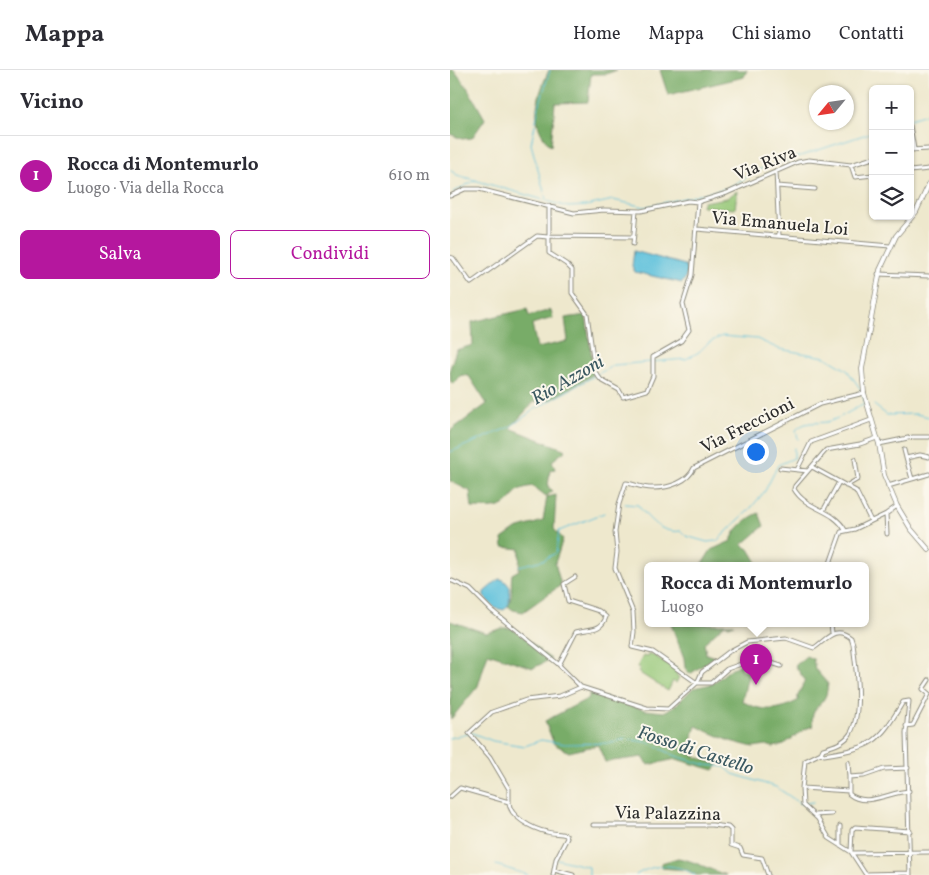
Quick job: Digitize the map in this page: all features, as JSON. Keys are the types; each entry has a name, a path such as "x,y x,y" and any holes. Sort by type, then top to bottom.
{"street":[{"path":"914,150 928,148"},
{"name":"Via Riva","path":"450,196 462,190 475,188 574,213 604,210 636,211 688,201 698,202 727,193 776,171 809,160 851,165 869,159"},
{"path":"851,165 855,177 869,175"},
{"path":"914,171 929,169"},
{"path":"776,171 779,236"},
{"path":"929,184 916,212 890,246 878,274 862,369 864,393 879,444 884,475 888,486 897,506 917,539 929,550"},
{"path":"777,186 815,189"},
{"path":"549,206 549,253 572,270 572,293 587,314 596,374 619,390 623,397 647,390 653,376 654,357 681,341 689,330 683,304 692,275 698,202"},
{"path":"633,244 636,211"},
{"path":"450,257 453,258 471,283 548,229"},
{"name":"Via Emanuela Loi","path":"697,229 890,246"},
{"path":"540,235 549,237 633,237"},
{"path":"878,274 929,276"},
{"name":"Via Freccioni","path":"697,683 653,652 632,647 634,632 633,612 616,576 615,568 615,532 619,504 626,483 654,488 683,481 688,478 694,468 820,404 864,393"},
{"path":"797,470 814,440 872,420"},
{"path":"879,444 914,437 929,437"},
{"path":"845,530 838,521 802,501 794,489 826,450 860,444 877,438"},
{"path":"904,450 912,479"},
{"path":"906,458 920,455 929,457"},
{"path":"846,486 857,480 859,476 854,459"},
{"path":"812,467 856,491 871,521"},
{"path":"780,468 808,471"},
{"path":"888,486 929,474"},
{"path":"823,511 839,482"},
{"path":"830,562 839,533 845,530 855,530 897,506"},
{"path":"886,514 887,534"},
{"path":"559,665 576,632 595,629 601,626 606,617 599,612 568,601 564,584 575,576"},
{"path":"450,580 470,589 491,610 559,665 581,687 647,708 668,709 697,683 702,672 720,658 752,641 786,638 814,648 832,633 841,633 852,638 859,689 850,735 836,746 823,748 820,753 805,761 802,803 821,822 827,836 851,852 866,875 910,874 906,739 909,732 907,727 910,704 907,700 902,703 886,729 868,745 830,754 820,753"},
{"path":"831,627 832,633"},
{"path":"697,683 711,683 727,669 745,664 762,666 765,661 780,666"},
{"path":"907,727 913,725 929,694 923,689 929,680"},
{"path":"573,875 553,873 566,835 548,833 530,826 511,811 509,789 487,754 469,734 492,712 526,700 560,696 581,687"},
{"path":"848,762 848,791 850,796 874,800 896,792 909,791"},
{"path":"849,777 864,776 884,770 908,768"},
{"path":"450,797 460,788 509,802"},
{"path":"802,788 848,791"},
{"path":"814,815 832,814"},
{"name":"Via Palazzina","path":"592,825 712,825 728,827 731,830 731,845 740,848 743,855 762,858 768,875"},
{"path":"840,826 840,844"},
{"path":"851,852 854,828 910,831"},
{"path":"851,852 929,852"}],"green space":[{"path":"450,70 454,70 467,87 485,119 472,138 462,139 450,134"},
{"path":"549,70 617,70 606,74 591,74 588,102 555,103 551,146 539,129 537,119 538,100"},
{"path":"660,70 747,70 744,77 668,95"},
{"path":"737,191 735,209 702,206 703,202 727,198"},
{"path":"527,309 529,316 551,310 553,318 532,324 537,348 568,341 565,318 586,315 594,374 551,399 534,402 510,428 566,450 552,461 555,469 550,470 548,487 553,491 546,496 533,486 520,489 509,501 500,507 472,508 470,491 450,481 450,431 487,404 469,376 461,375 454,384 451,382 450,369 456,350 473,345 472,322"},
{"path":"556,495 554,529 563,539 555,563 561,585 523,612 513,610 508,606 512,574 519,570 520,549 503,547 502,539 516,529 543,521 547,497"},
{"path":"759,513 764,526 742,545 749,549 757,562 704,562 711,550 731,541 735,532 750,518"},
{"path":"450,621 486,633 503,628 512,628 539,649 540,655 543,653 551,659 533,668 488,653 478,686 451,719"},
{"path":"672,627 722,627 704,643 706,654 715,657 690,674 685,668 684,658"},
{"path":"649,653 679,670 676,675 679,677 676,683 673,681 668,691 638,672 640,668 637,667 643,656 647,657"},
{"path":"806,656 813,659 815,669 828,684 826,696 814,712 813,726 805,729 783,745 753,747 730,741 696,726 687,753 718,765 714,770 676,759 648,765 643,757 605,762 598,745 569,752 554,744 545,721 589,698 589,693 645,710 664,712 676,705 693,688 712,684 732,668 741,664 741,670 749,671 742,701 764,709 778,708 799,700 797,698 805,680 795,666"},
{"path":"678,858 726,875 696,875 686,870 661,868 661,863"}],"water":[{"path":"634,251 685,265 687,272 685,279 682,283 635,272 632,266"},
{"path":"499,579 504,580 510,587 509,604 504,610 495,608 484,597 484,592"}],"waterway":[{"path":"546,199 531,144 539,106 550,70"},
{"path":"914,118 929,113"},
{"path":"758,170 869,133"},
{"path":"450,170 457,175 568,207 586,206 613,200 645,207 728,188 755,172"},
{"path":"453,192 476,180"},
{"name":"Rio Azzoni","path":"450,452 510,427 535,409 614,365 686,359 699,352 708,343 722,336 757,339 779,349 825,357 847,370 862,391"},
{"path":"798,439 796,430 800,426 809,423 828,422 841,417 865,404 863,396"},
{"path":"874,405 887,415 916,414 929,417"},
{"path":"625,504 638,505 651,521 662,528 681,531 686,536 707,542 717,541 750,509 765,491 778,465 794,458 794,448"},
{"path":"519,566 543,560 556,553 559,531 604,513"},
{"name":"Fosso di Castello","path":"450,738 472,733 493,741 525,746 541,740 565,744 612,743 624,739 647,742 676,756 706,765 725,767 733,774 776,787 801,804 813,802"},
{"path":"557,859 589,867 589,875"},
{"path":"496,865 528,875"},
{"path":"636,875 650,868 665,866 680,868 695,875"}],"place":[{"name":"Rocca di Montemurlo","path":"756,685"}]}
